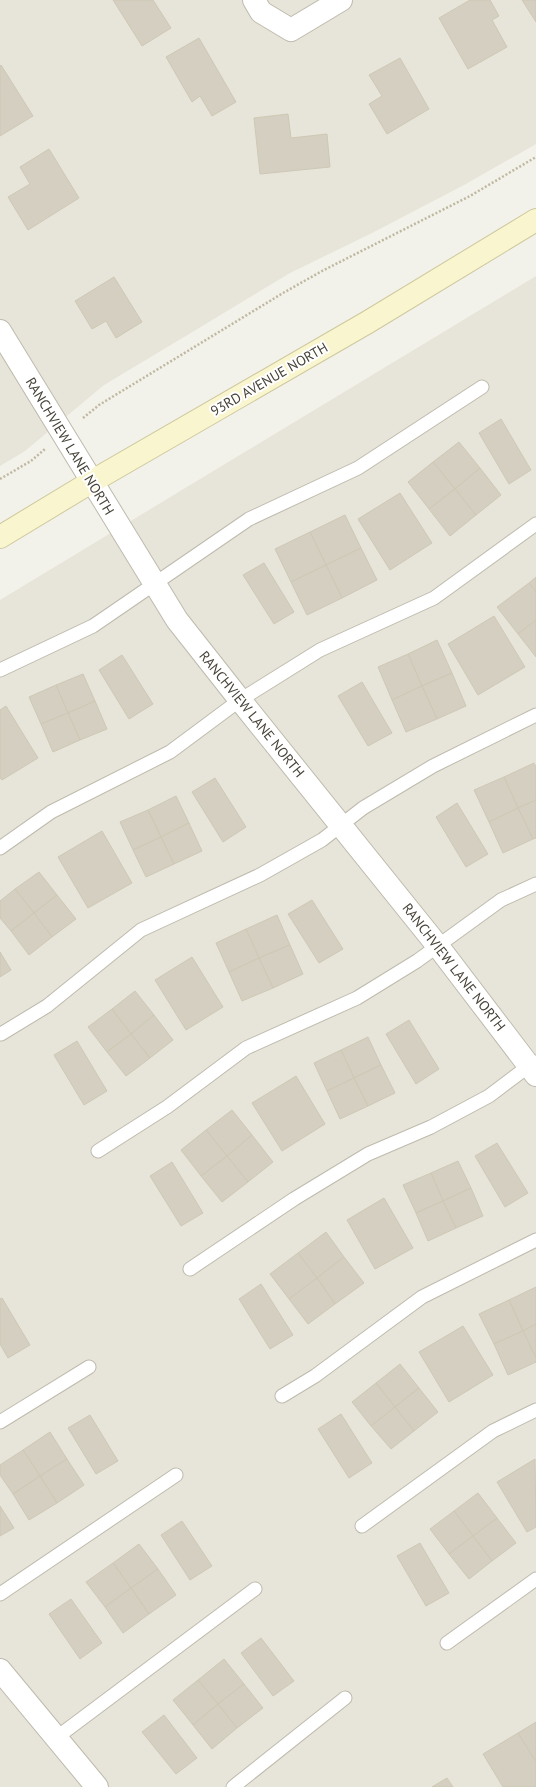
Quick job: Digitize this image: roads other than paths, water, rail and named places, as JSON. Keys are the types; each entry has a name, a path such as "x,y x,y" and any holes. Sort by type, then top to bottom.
{"main road":[{"name":"93RD AVENUE NORTH","path":"0,537 91,482 368,322 536,220"}],"street":[{"path":"254,0 261,12 291,30 341,0"},
{"name":"RANCHVIEW LANE NORTH","path":"0,331 62,435 177,620 534,1067"},
{"path":"0,1670 97,1787"}],"lane":[{"path":"0,670 93,626 249,519 358,468 482,387"},
{"path":"0,848 51,812 170,752 240,700 320,650 434,598 536,524"},
{"path":"1,1034 47,1006 141,930 260,875 322,840 363,808 433,766 536,715"},
{"path":"98,1151 167,1107 246,1048 357,998 417,961 501,900 536,884"},
{"path":"190,1269 294,1199 368,1154 431,1127 482,1099 534,1067"},
{"path":"282,1396 315,1376 422,1296 536,1240"},
{"path":"0,1422 89,1367"},
{"path":"362,1526 493,1431 536,1410"},
{"path":"0,1594 176,1475"},
{"path":"447,1643 536,1579"},
{"path":"56,1738 254,1589"},
{"path":"233,1787 345,1698"}]}
